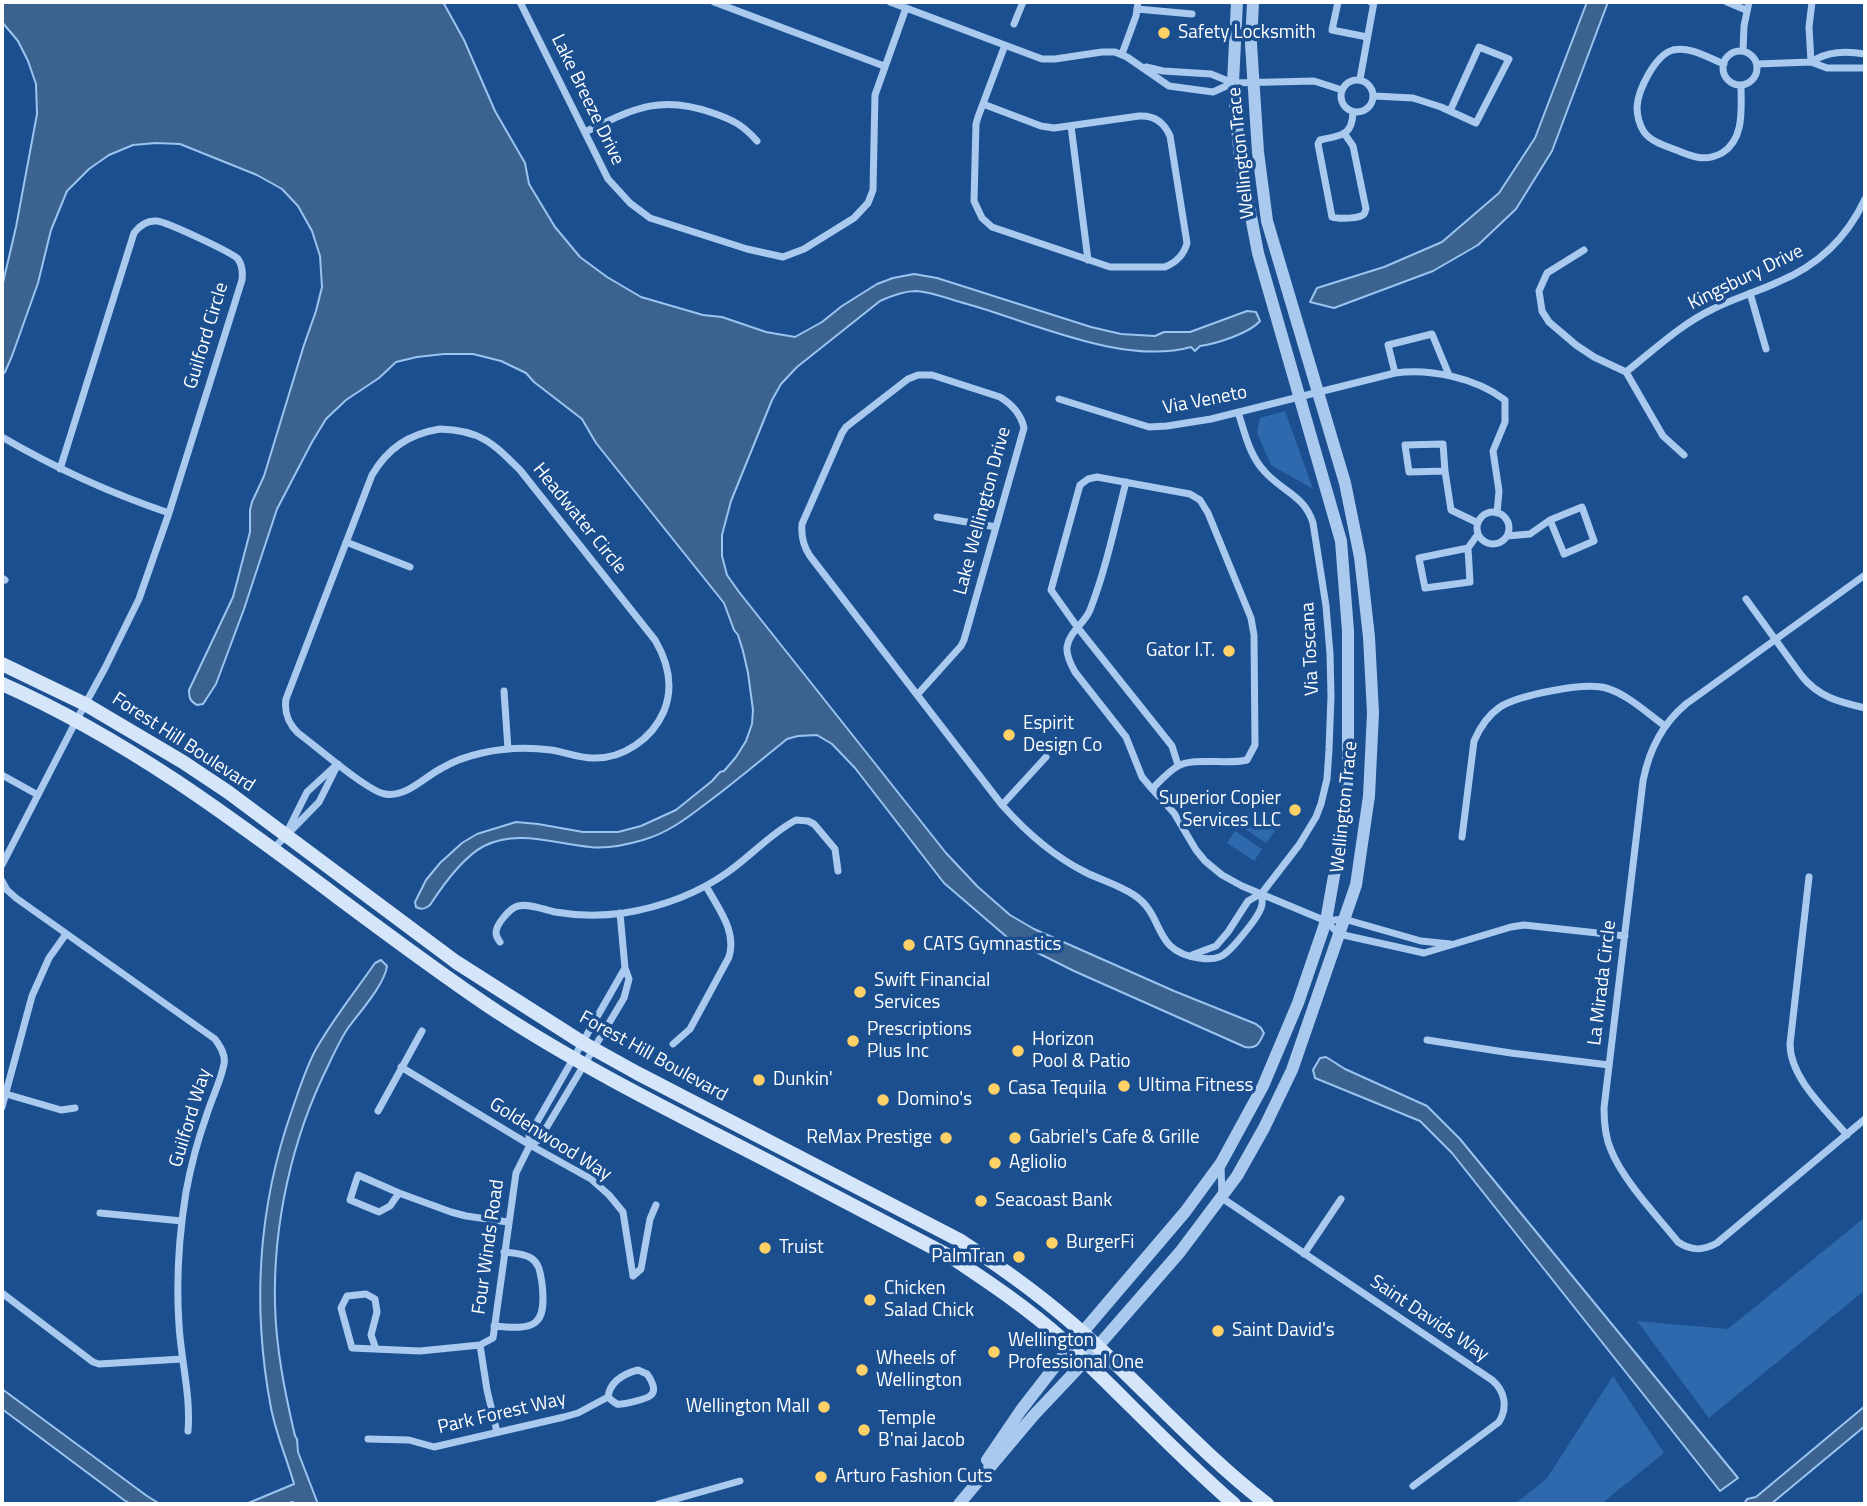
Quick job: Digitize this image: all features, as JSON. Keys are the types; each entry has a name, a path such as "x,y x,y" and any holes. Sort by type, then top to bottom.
{"main road":[{"name":"Forest Hill Boulevard","path":"2,664 85,704 183,762 456,961 589,1046 961,1241 1035,1293 1083,1333 1226,1469 1267,1504"},
{"name":"Forest Hill Boulevard","path":"2,684 76,721 173,778 446,978 579,1062 951,1257 1025,1309 1070,1347 1205,1479 1236,1504"},
{"path":"1226,1469 1236,1504"}],"street":[{"name":"Lake Breeze Drive","path":"520,2 613,185 624,198 650,218 747,249 783,257 804,249 854,218 868,203 873,190 875,95 906,8"},
{"path":"714,2 884,66"},
{"path":"890,2 1035,57 1049,60 1101,52 1122,54 1169,86 1213,92 1233,83"},
{"path":"1014,24 1023,2"},
{"name":"Wellington Trace","path":"958,1504 1021,1410 1070,1347 1185,1212 1221,1163 1263,1086 1298,1003 1326,921 1343,839 1348,782 1348,631 1340,541 1258,253 1240,159 1233,83 1237,2"},
{"name":"Wellington Trace","path":"958,1504 1180,1252 1237,1176 1292,1070 1356,886 1369,796 1373,713 1369,637 1360,557 1345,482 1267,221 1258,152 1251,44 1253,2"},
{"path":"1338,2 1332,30 1367,37"},
{"path":"1360,79 1374,2 1371,2"},
{"path":"1727,2 1747,6 1743,51"},
{"path":"1811,62 1809,27 1812,2"},
{"path":"1122,54 1136,16 1137,5 1192,14"},
{"path":"983,104 1047,127 1145,116 1163,124 1170,136 1187,243 1182,255 1166,267 1110,267 992,226 982,218 974,201 976,124 983,104 1005,46"},
{"path":"1374,96 1413,98 1476,123 1509,59 1479,47 1450,111"},
{"path":"1724,64 1688,50 1672,50 1658,58 1637,104 1638,120 1646,134 1659,143 1699,159 1715,157 1728,149 1737,136 1741,85"},
{"path":"1743,51 1752,55 1758,69 1754,78 1741,85 1727,78 1724,64 1733,52 1743,51"},
{"path":"1811,62 1824,54 1865,54"},
{"path":"1757,64 1811,62 1828,68 1865,68"},
{"path":"1139,65 1163,71 1211,74 1233,83 1314,81 1342,90"},
{"path":"1360,79 1368,83 1374,96 1367,108 1358,112 1344,106 1342,90 1349,82 1360,79"},
{"path":"585,132 629,111 669,103 698,108 733,120 747,129 757,141"},
{"path":"1344,133 1353,146 1366,213 1338,219 1332,217 1318,144 1320,141 1338,138 1344,133 1352,124 1353,111"},
{"path":"1071,126 1088,260"},
{"name":"Kingsbury Drive","path":"1626,372 1712,309 1796,274 1814,263 1844,234 1865,199"},
{"name":"Guilford Circle","path":"60,470 134,233 144,223 164,223 234,255 239,260 243,273 169,513 139,599 76,721"},
{"path":"1584,250 1547,273 1539,291 1542,311 1549,322 1576,345 1626,372 1663,436 1684,455"},
{"path":"1750,293 1766,349"},
{"path":"1395,373 1388,345 1432,334 1448,375"},
{"name":"Via Veneto","path":"1059,399 1149,427 1186,424 1395,373 1419,371 1448,375 1492,390 1505,400 1505,422 1493,451 1499,491 1497,513"},
{"name":"Lake Wellington Drive","path":"917,695 964,640 1024,428 1016,411 1000,397 932,375 918,375 908,379 846,427 804,517 804,544 810,556 917,695 1002,805 1032,836 1060,858 1136,896 1149,910 1166,942 1188,957"},
{"name":"Via Toscana","path":"1238,412 1255,459 1272,480 1300,500 1311,517 1320,564 1330,654 1329,750 1321,804 1307,834 1262,893"},
{"name":"Headwater Circle","path":"440,429 467,432 496,446 520,470 655,640 666,662 667,700 658,722 637,745 614,755 595,758 552,751 508,749 463,758 443,767 406,791 394,795 376,791 338,764 293,728 287,718 285,705 372,475 387,453 408,438 426,431 440,429"},
{"path":"2,437 60,470 169,513"},
{"path":"1445,471 1409,472 1405,445 1443,444 1451,510 1478,523"},
{"path":"1152,789 1178,765 1189,762 1247,760 1255,745 1254,635 1251,618 1208,513 1200,500 1190,494 1097,477 1088,479 1080,485 1051,590 1172,746 1178,765"},
{"path":"1126,482 1089,614 1069,640 1066,649 1075,672 1126,737 1142,777 1174,813 1196,850 1211,866 1229,879 1326,921 1339,934 1424,953 1524,925 1625,936"},
{"path":"1507,536 1530,534 1550,520 1582,507 1594,541 1564,554 1550,520"},
{"path":"1468,548 1419,558 1425,588 1470,582 1468,548 1478,534 1478,523 1483,516 1497,513 1508,522 1507,536 1494,544 1485,542 1478,534"},
{"path":"937,517 996,527"},
{"path":"346,542 410,567"},
{"name":"La Mirada Circle","path":"1865,575 1686,704 1665,726 1650,752 1646,767 1604,1122 1610,1150 1625,1175 1678,1242 1690,1248 1704,1249 1717,1243 1865,1119"},
{"path":"1746,599 1806,681 1818,692 1838,702 1865,708"},
{"path":"1462,838 1474,741 1484,722 1500,707 1520,699 1592,685 1620,694 1665,726"},
{"path":"504,691 508,749"},
{"path":"2,865 76,721"},
{"path":"1002,805 1046,757"},
{"path":"286,835 307,792 338,764"},
{"path":"273,849 319,802 338,764"},
{"path":"2,775 38,795"},
{"path":"500,942 495,931 506,913 517,906 581,915 620,914 661,905 706,886 790,824 802,820 814,824 835,849 838,871"},
{"path":"1809,877 1790,1044 1791,1057 1798,1076 1847,1135"},
{"name":"Guilford Way","path":"2,881 16,898 215,1039 222,1050 225,1062 194,1158 182,1221 178,1264 188,1431"},
{"path":"673,1044 690,1029 731,951 730,931 706,886"},
{"path":"1188,957 1210,960 1223,957 1262,907 1262,893"},
{"path":"1188,957 1216,946 1248,901 1262,893"},
{"path":"579,1062 624,998 629,979 625,968 620,914"},
{"path":"1326,921 1344,919 1421,942 1454,944"},
{"path":"2,1107 32,996 49,958 66,934"},
{"path":"579,1062 625,968"},
{"path":"377,1111 422,1031"},
{"path":"1427,1040 1609,1065"},
{"name":"Four Winds Road","path":"530,1145 539,1140 579,1062"},
{"name":"Four Winds Road","path":"480,1345 493,1338 516,1173 530,1145 529,1136 579,1062"},
{"name":"Goldenwood Way","path":"401,1067 591,1179 609,1195 623,1212 633,1276 641,1269 647,1231 656,1205"},
{"path":"6,1094 61,1110 75,1108"},
{"path":"1221,1163 1222,1198"},
{"path":"399,1193 390,1206 379,1212 350,1200 358,1175 451,1212 508,1222"},
{"name":"Saint Davids Way","path":"1222,1198 1492,1380 1500,1389 1504,1409 1499,1422 1413,1486"},
{"path":"1304,1254 1341,1199"},
{"path":"100,1213 182,1221"},
{"path":"494,1326 526,1326 537,1320 544,1309 538,1266 529,1257 504,1252"},
{"path":"2,1293 93,1362 99,1364 182,1359"},
{"path":"376,1349 371,1335 377,1312 375,1299 366,1294 347,1296 341,1308 352,1349 420,1351 480,1345 497,1432"},
{"path":"638,1370 647,1374 653,1386 654,1392 651,1396 623,1404 604,1399 617,1379 638,1370"},
{"name":"Park Forest Way","path":"368,1439 409,1440 434,1447 578,1413 604,1399"},
{"path":"662,1504 740,1481"}],"shaded area":[{"path":"2,2 443,2 464,40 495,111 525,163 529,184 555,227 580,257 641,297 703,315 722,317 766,332 795,337 877,284 914,274 937,278 1121,334 1155,336 1164,332 1190,332 1247,311 1256,312 1260,321 1249,330 1200,346 1195,351 1191,347 1137,351 1049,331 929,293 906,292 880,301 797,367 781,384 731,501 722,535 722,556 727,575 739,592 946,853 978,887 1010,915 1034,929 1256,1024 1264,1033 1259,1043 1245,1047 1074,971 1008,938 944,883 855,768 832,744 817,735 787,739 683,820 664,832 643,840 596,847 523,838 497,841 484,846 461,864 430,905 423,909 416,907 415,902 426,880 440,863 462,843 477,834 516,822 583,832 618,832 641,826 676,810 724,771 746,741 752,724 753,710 743,651 724,603 596,443 582,419 526,373 501,361 473,354 417,357 396,362 379,378 346,400 326,419 277,509 216,684 203,704 197,705 193,702 189,690 233,597 250,532 252,502 264,476 316,311 322,287 320,256 312,231 298,206 282,189 257,175 180,144 133,145 109,155 89,169 67,191 51,230 38,283 12,356 2,375 2,287 37,114 36,84 18,41 2,22"},
{"path":"1587,2 1608,2 1552,151 1516,209 1478,245 1433,271 1334,308 1310,302 1317,288 1384,267 1442,242 1499,193 1535,138"},
{"path":"1285,411 1313,489 1271,465 1257,433 1260,418"},
{"path":"1248,812 1275,831 1266,843 1239,825"},
{"path":"1235,831 1262,849 1254,861 1227,843"},
{"path":"381,960 387,966 382,981 340,1042 304,1122 287,1182 277,1243 275,1304 282,1371 298,1452 318,1504 246,1504 294,1484 271,1408 261,1333 262,1258 272,1183 292,1110 308,1065 336,1017 375,963"},
{"path":"1326,1057 1345,1069 1427,1106 1460,1139 1738,1478 1720,1491 1452,1153 1420,1121 1315,1078 1313,1070 1320,1058"},
{"path":"1865,1217 1865,1290 1709,1418 1637,1321 1728,1329"},
{"path":"1613,1376 1664,1453 1601,1504 1515,1504 1547,1478"},
{"path":"2,1389 160,1504 131,1504 124,1500 2,1409"},
{"path":"1865,1406 1865,1426 1771,1504 1744,1504 1747,1499 1756,1497"}],"place":[{"name":"Safety Locksmith","path":"1164,33"},
{"name":"Gator I.T.","path":"1229,651"},
{"name":"Espirit Design Co","path":"1009,735"},
{"name":"Superior Copier Services LLC","path":"1295,810"},
{"name":"CATS Gymnastics","path":"909,945"},
{"name":"Swift Financial Services","path":"860,992"},
{"name":"Prescriptions Plus Inc","path":"853,1041"},
{"name":"Horizon Pool & Patio","path":"1018,1051"},
{"name":"Dunkin'","path":"759,1080"},
{"name":"Ultima Fitness","path":"1124,1086"},
{"name":"Casa Tequila","path":"994,1089"},
{"name":"Domino's","path":"883,1100"},
{"name":"ReMax Prestige","path":"946,1138"},
{"name":"Gabriel's Cafe & Grille","path":"1015,1138"},
{"name":"Agliolio","path":"995,1163"},
{"name":"Seacoast Bank","path":"981,1201"},
{"name":"BurgerFi","path":"1052,1243"},
{"name":"Truist","path":"765,1248"},
{"name":"PalmTran","path":"1019,1257"},
{"name":"Chicken Salad Chick","path":"870,1300"},
{"name":"Saint David's","path":"1218,1331"},
{"name":"Wellington Professional One","path":"994,1352"},
{"name":"Wheels of Wellington","path":"862,1370"},
{"name":"Wellington Mall","path":"824,1407"},
{"name":"Temple B'nai Jacob","path":"864,1430"},
{"name":"Arturo Fashion Cuts","path":"821,1477"}]}
